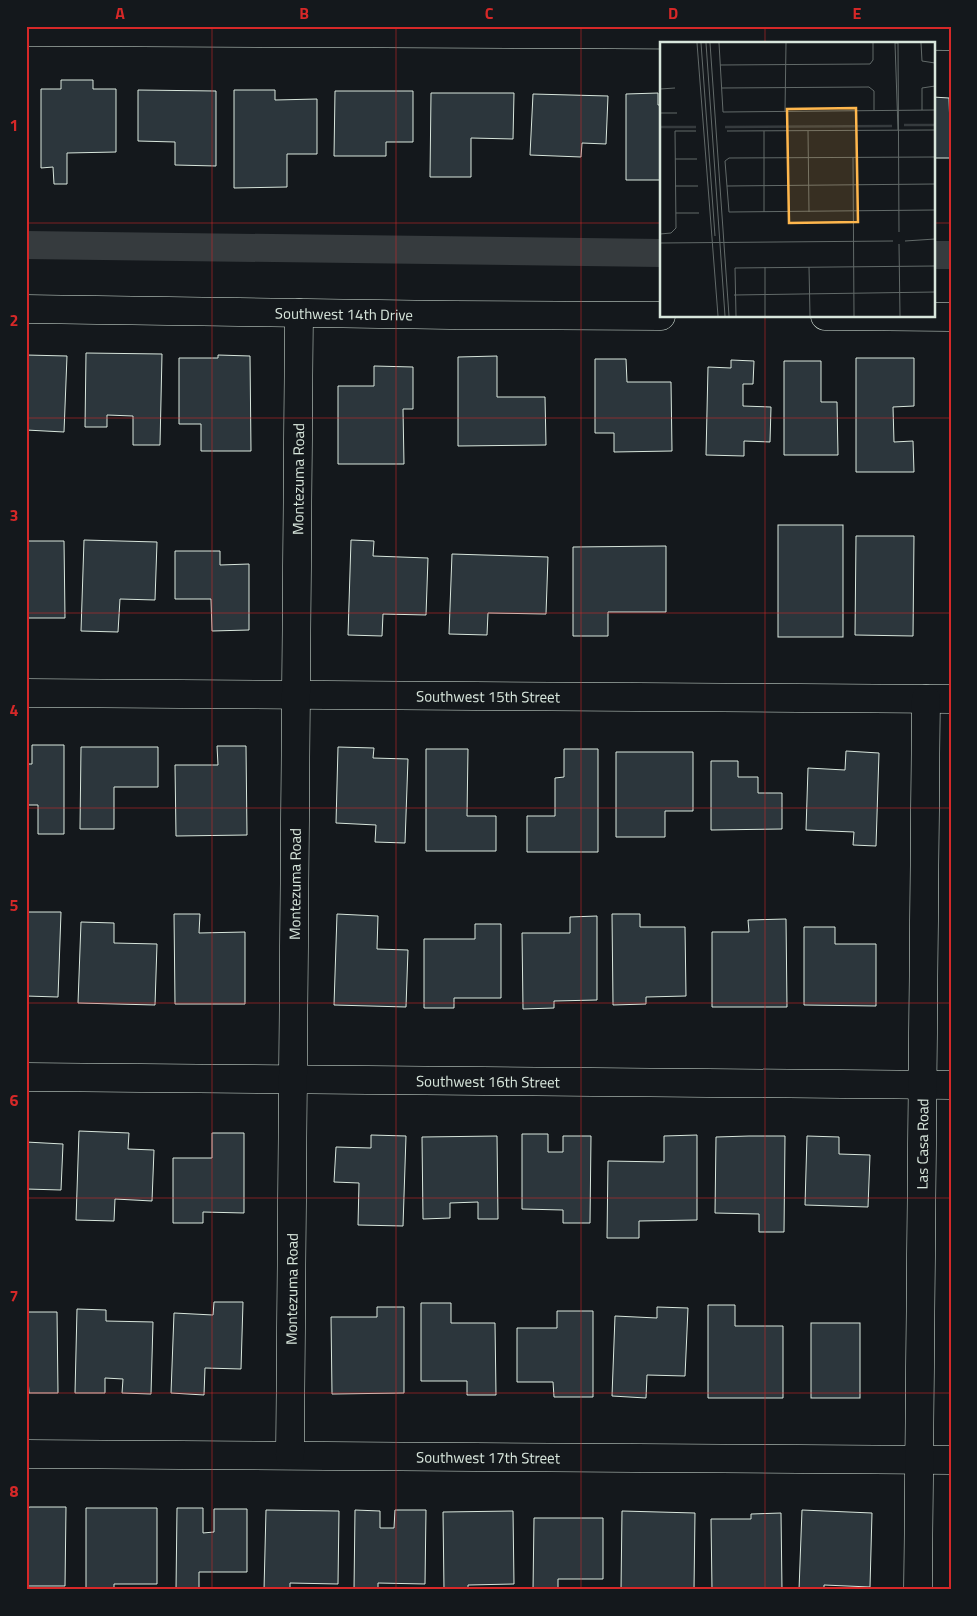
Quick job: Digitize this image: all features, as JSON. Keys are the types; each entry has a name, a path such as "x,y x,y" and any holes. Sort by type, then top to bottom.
{"street":[{"path":"26,32 951,36"},
{"name":"Southwest 14th Drive","path":"26,309 660,316"},
{"name":"Montezuma Road","path":"290,1456 299,313"},
{"path":"934,317 951,317"},
{"name":"Southwest 15th Street","path":"26,693 938,699"},
{"name":"Las Casa Road","path":"918,1590 923,1085 938,699"},
{"name":"Southwest 16th Street","path":"26,1077 951,1086"},
{"name":"Southwest 17th Street","path":"26,1454 951,1460"}],"building":[{"path":"61,80 93,80 93,89 116,89 116,152 67,153 67,184 54,184 53,167 41,168 41,89 61,89"},
{"path":"138,90 216,91 216,166 175,165 175,142 138,141"},
{"path":"234,90 275,90 275,100 317,99 317,154 287,154 287,187 234,188"},
{"path":"335,91 413,91 413,142 386,142 386,156 334,156"},
{"path":"431,93 514,93 513,139 471,138 471,177 430,177"},
{"path":"658,93 658,105 660,105 660,180 626,180 626,94"},
{"path":"533,94 608,96 606,144 582,143 581,157 530,155"},
{"path":"934,97 949,98 951,158 934,158"},
{"path":"86,353 162,354 160,445 133,445 133,416 107,415 107,427 85,427"},
{"path":"26,355 67,356 64,432 26,430"},
{"path":"218,355 250,356 251,451 201,451 201,424 179,424 179,358 218,358"},
{"path":"497,356 497,397 545,397 546,445 458,446 458,357"},
{"path":"856,358 914,358 914,406 893,407 894,442 913,441 914,472 856,472"},
{"path":"595,359 626,359 627,382 671,382 672,451 614,452 614,433 595,433"},
{"path":"731,360 754,361 753,384 743,384 743,406 771,407 770,442 744,441 744,456 706,455 708,367 731,368"},
{"path":"784,361 821,361 821,402 837,402 838,455 784,455"},
{"path":"374,366 413,367 413,409 403,409 404,464 338,464 338,386 374,386"},
{"path":"778,525 843,525 843,637 778,637"},
{"path":"856,536 914,536 913,636 855,635"},
{"path":"84,540 157,542 155,600 120,599 118,632 81,631"},
{"path":"351,540 374,541 373,556 428,558 426,615 383,614 382,636 348,635"},
{"path":"26,541 64,541 65,618 26,618"},
{"path":"666,546 666,612 608,612 608,636 573,636 573,547"},
{"path":"175,551 220,551 220,565 249,564 249,630 212,631 211,599 175,599"},
{"path":"452,554 548,557 546,614 488,613 487,635 449,634"},
{"path":"32,745 64,745 64,834 38,834 38,805 26,805 26,764 32,764"},
{"path":"217,746 246,746 247,835 176,836 175,765 218,765"},
{"path":"81,747 158,747 158,787 114,787 114,829 80,829"},
{"path":"338,747 374,748 373,758 408,759 405,843 375,842 376,825 336,823"},
{"path":"426,749 468,749 467,816 496,816 496,851 426,851"},
{"path":"564,749 598,749 598,852 527,852 527,816 555,816 555,778 564,777"},
{"path":"846,751 879,753 876,846 853,845 854,832 806,830 808,768 845,770"},
{"path":"616,752 693,752 693,811 665,811 665,837 616,837"},
{"path":"711,761 738,761 738,777 758,777 758,793 782,793 782,829 711,830"},
{"path":"26,912 61,912 58,997 26,996"},
{"path":"174,914 200,914 199,933 245,932 245,1004 175,1004"},
{"path":"337,914 378,916 377,949 408,950 406,1007 334,1005"},
{"path":"612,914 640,914 640,927 685,927 686,996 646,997 646,1004 613,1005"},
{"path":"597,916 597,1000 554,1001 554,1008 523,1009 522,933 570,933 570,917"},
{"path":"786,919 787,1007 712,1007 712,932 749,932 748,920"},
{"path":"81,922 114,923 114,943 157,944 155,1005 78,1003"},
{"path":"475,924 501,924 501,998 454,998 454,1008 424,1008 424,939 475,939"},
{"path":"804,927 835,927 835,944 876,944 876,1006 804,1005"},
{"path":"79,1131 129,1133 128,1149 154,1150 152,1201 115,1199 114,1221 76,1220"},
{"path":"212,1133 244,1133 244,1213 203,1212 203,1223 173,1223 173,1158 212,1158"},
{"path":"522,1134 548,1134 548,1152 563,1152 563,1136 591,1136 590,1223 563,1223 563,1210 522,1209"},
{"path":"371,1135 406,1136 403,1226 358,1225 359,1183 334,1182 336,1147 371,1148"},
{"path":"697,1135 697,1220 639,1221 639,1238 607,1238 608,1161 664,1162 664,1136"},
{"path":"497,1136 498,1219 478,1219 478,1202 450,1203 450,1218 423,1219 422,1137"},
{"path":"785,1136 784,1232 759,1232 759,1214 715,1213 716,1137"},
{"path":"807,1136 839,1137 839,1154 870,1155 868,1207 805,1205"},
{"path":"26,1142 63,1144 61,1190 26,1189"},
{"path":"214,1302 243,1302 241,1369 205,1368 204,1395 171,1393 174,1313 213,1315"},
{"path":"421,1303 451,1303 451,1323 495,1323 496,1395 467,1395 467,1381 421,1381"},
{"path":"708,1305 735,1305 735,1326 783,1326 783,1398 708,1398"},
{"path":"377,1307 404,1307 404,1393 332,1394 331,1317 377,1317"},
{"path":"657,1307 688,1308 685,1376 647,1375 646,1398 612,1396 615,1316 657,1318"},
{"path":"77,1309 106,1310 106,1321 153,1322 151,1394 122,1393 123,1379 105,1378 105,1393 75,1393"},
{"path":"557,1311 593,1311 593,1397 554,1397 553,1382 517,1382 517,1328 557,1328"},
{"path":"26,1312 57,1312 58,1393 29,1393 28,1379 26,1379"},
{"path":"811,1323 860,1323 860,1398 811,1398"},
{"path":"66,1507 65,1586 26,1586 26,1508"},
{"path":"86,1508 157,1508 157,1584 114,1584 114,1590 86,1590"},
{"path":"177,1508 203,1508 203,1533 214,1532 214,1509 247,1509 247,1572 199,1572 199,1590 176,1590"},
{"path":"266,1510 339,1511 338,1584 290,1583 290,1590 264,1590"},
{"path":"355,1510 380,1511 380,1528 394,1528 395,1510 426,1510 425,1584 378,1583 378,1590 354,1590"},
{"path":"802,1510 872,1513 870,1587 824,1585 824,1590 799,1590"},
{"path":"513,1511 514,1584 468,1585 468,1590 444,1590 443,1512"},
{"path":"622,1511 695,1513 694,1590 621,1590"},
{"path":"781,1513 782,1590 712,1590 711,1519 751,1519 751,1514"},
{"path":"534,1518 603,1518 603,1579 558,1579 558,1590 533,1590"}],"waterway":[{"path":"26,245 660,253"},
{"path":"934,255 951,255"}]}
